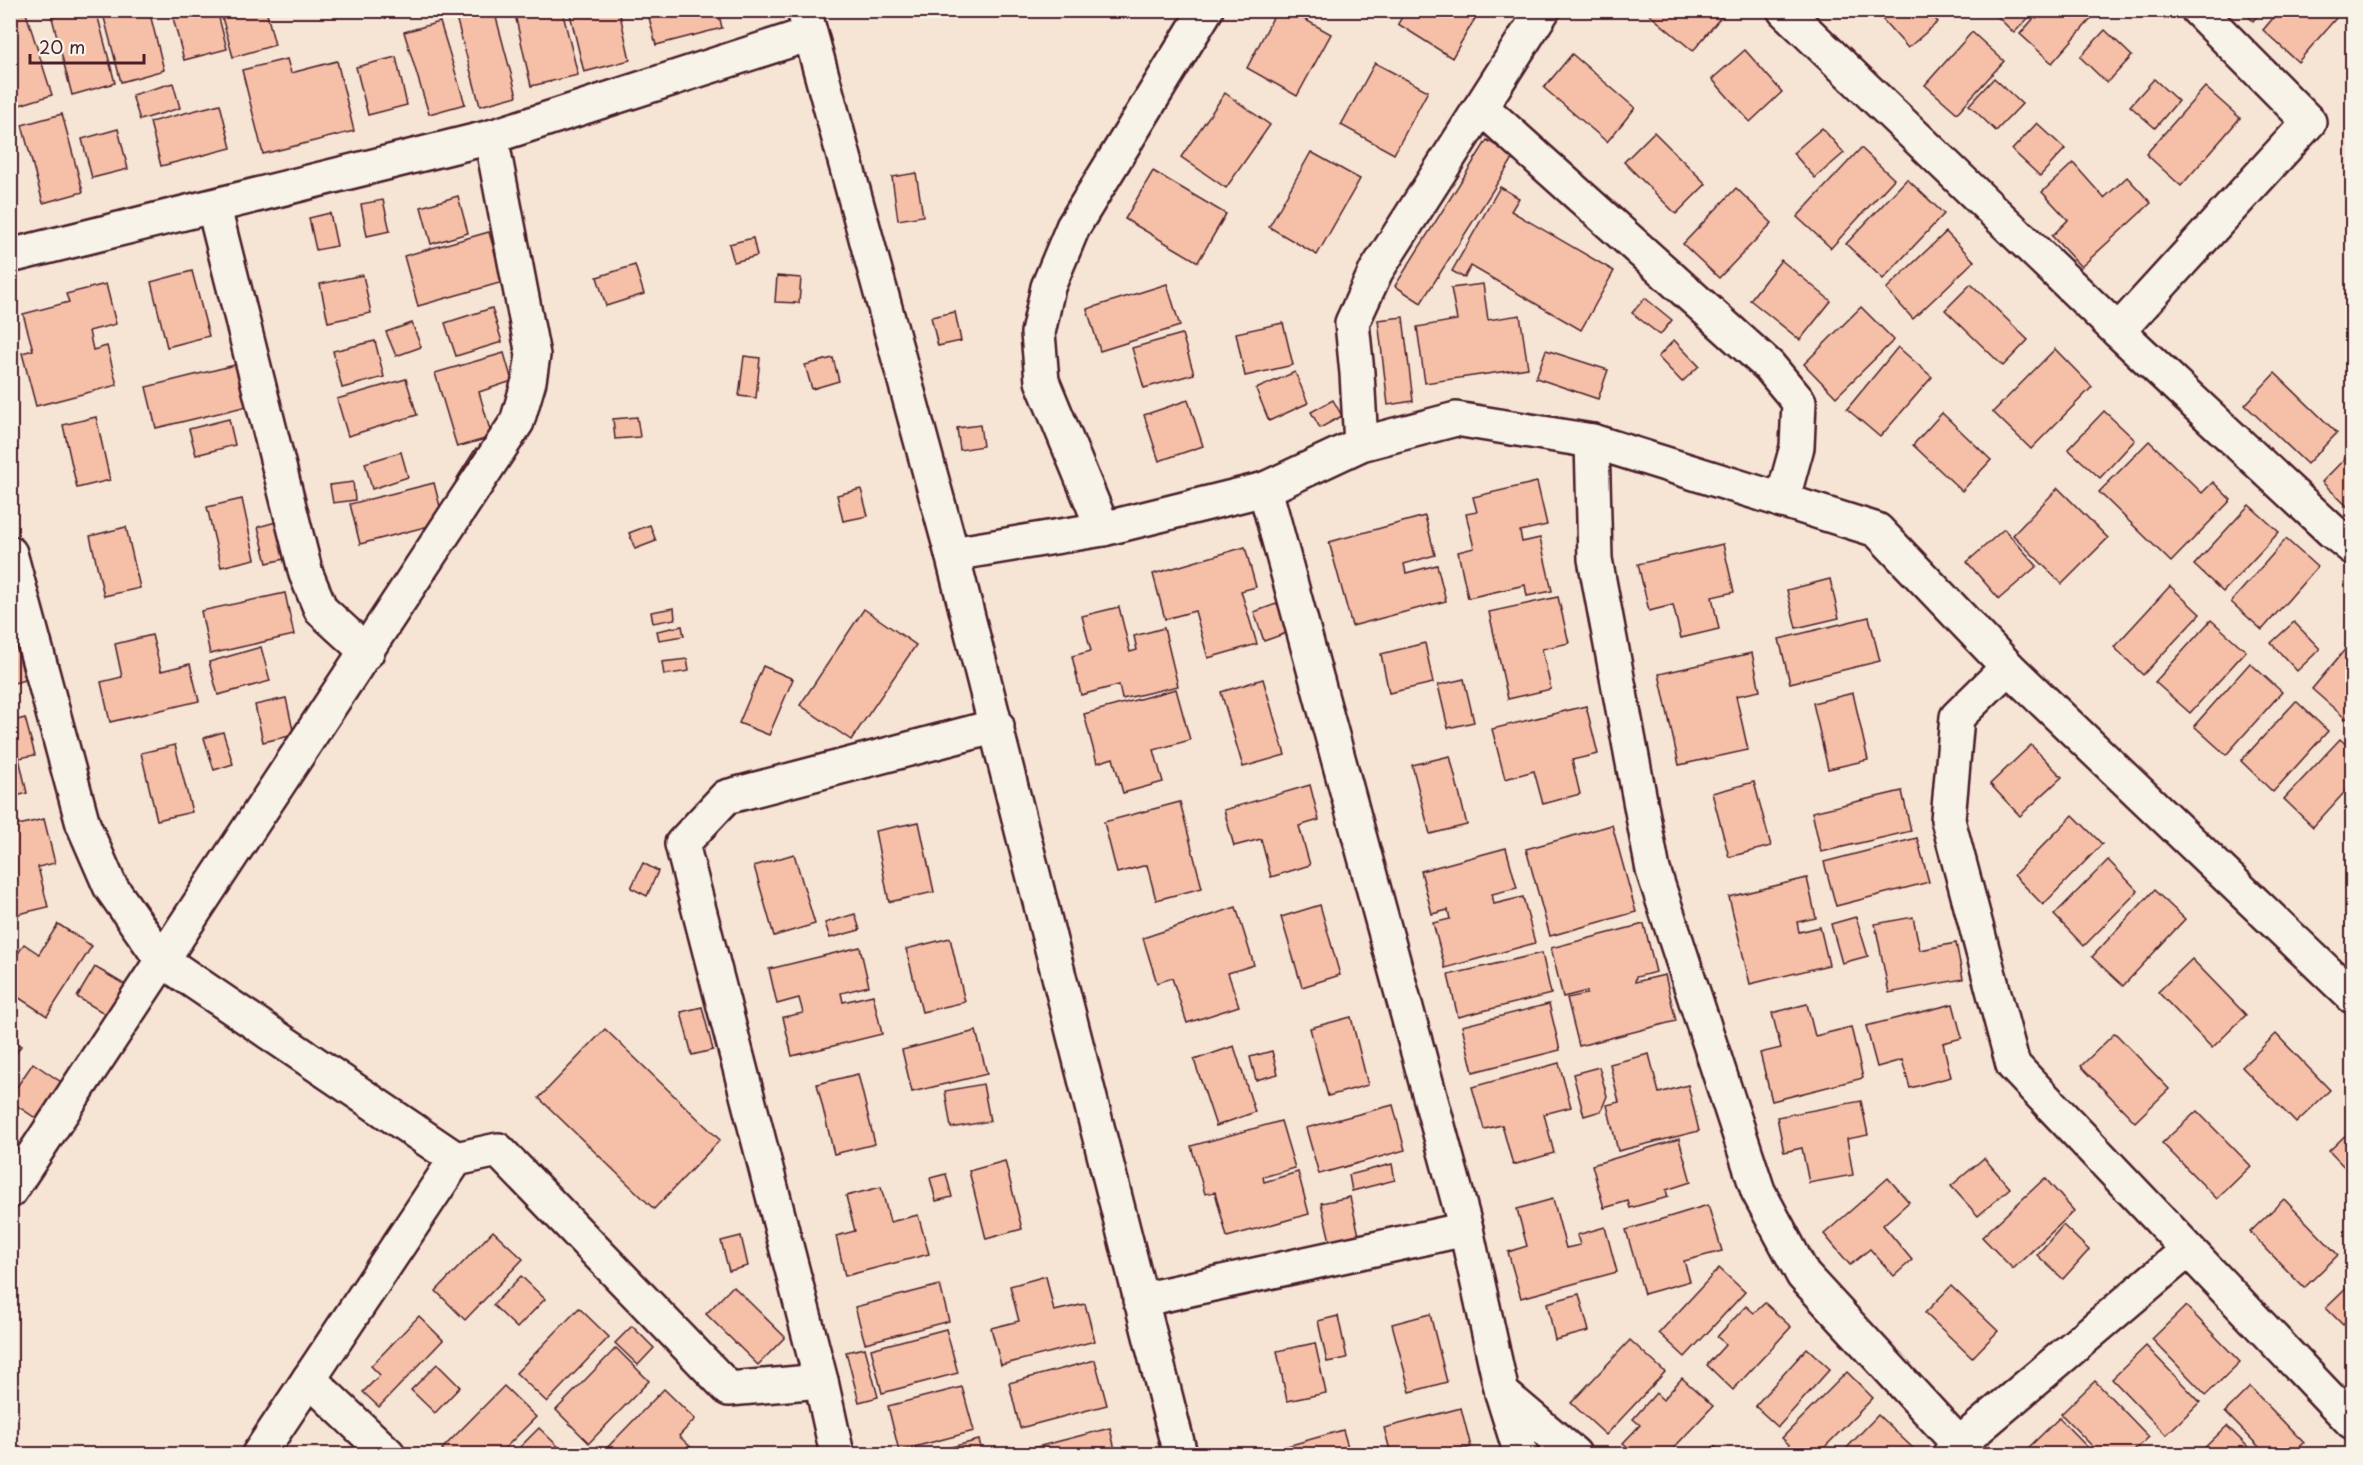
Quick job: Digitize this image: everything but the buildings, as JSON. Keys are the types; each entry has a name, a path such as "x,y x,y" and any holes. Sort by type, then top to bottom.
{"street":[{"path":"1103,530 1042,381 1038,333 1048,287 1073,227 1206,10"},
{"path":"1361,444 1352,323 1376,272 1543,10"},
{"path":"1784,10 2118,331 2332,531 2352,547"},
{"path":"2118,331 2309,122 2198,10"},
{"path":"10,256 214,208 491,137 807,22 997,726 1180,1455"},
{"path":"1481,107 1769,366 1798,402 1797,447 1782,501"},
{"path":"14,1179 367,652 517,422 529,381 533,355 491,137"},
{"path":"214,208 306,574 321,610 367,652"},
{"path":"952,554 1103,530 1265,489 1361,444 1456,419 1592,441 1877,530 2008,667 2352,996"},
{"path":"1592,441 1595,559 1653,870 1758,1191 1803,1275 1955,1449 2188,1250"},
{"path":"1265,489 1466,1229 1502,1393 1521,1455"},
{"path":"10,553 82,824 110,886 162,960 456,1159"},
{"path":"2008,667 1957,717 1948,820 2013,1065 2352,1422"},
{"path":"837,1455 821,1381 682,844 726,797 997,726"},
{"path":"259,1455 456,1159 498,1150 729,1389 821,1381"},
{"path":"1140,1300 1466,1229"},
{"path":"309,1378 388,1455"},
{"path":"1502,1393 1574,1455"}]}
